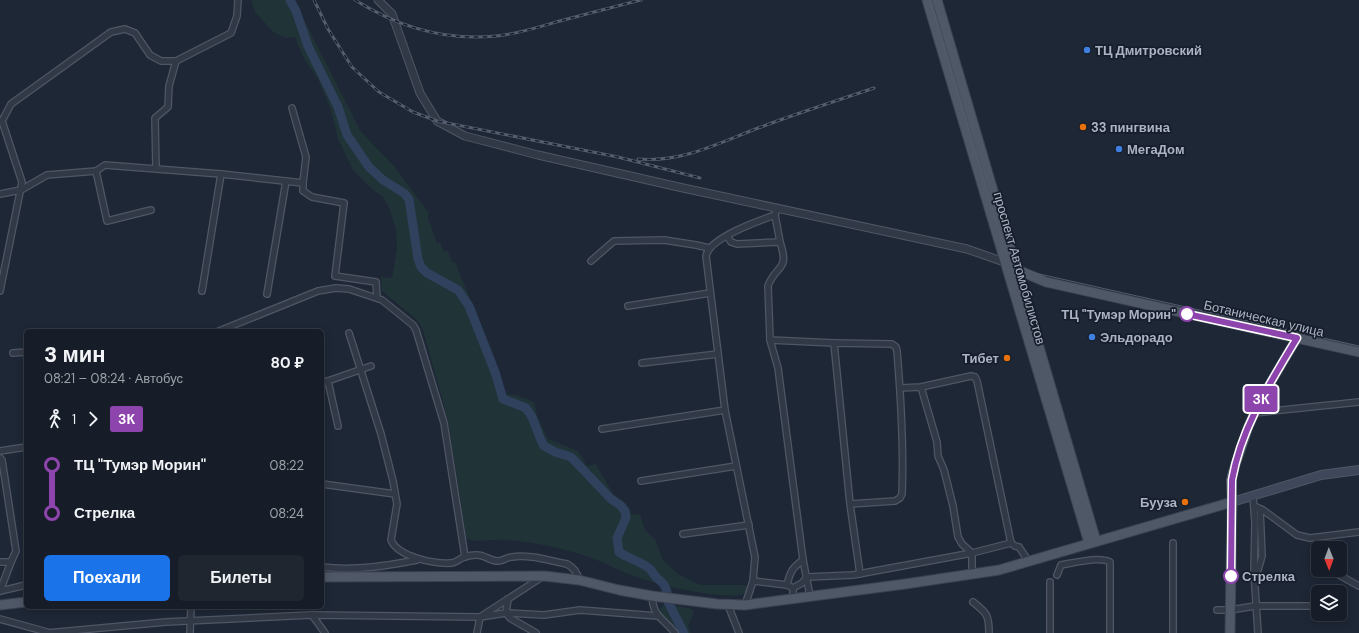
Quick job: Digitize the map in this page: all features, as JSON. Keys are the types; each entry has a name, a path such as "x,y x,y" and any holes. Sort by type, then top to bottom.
{"main road":[{"name":"проспект Автомобилистов","path":"927,0 1004,262 1092,542"},
{"name":"проспект Автомобилистов","path":"937,0 1016,271 1092,542"},
{"name":"Ботаническая улица","path":"1004,262 1016,271 1046,282 1359,352"},
{"path":"1230,633 1233,472 1254,413 1297,338"},
{"path":"324,577 544,576 579,580 619,590 652,596 728,605 744,605 793,593 810,596 999,570 1321,475 1359,470"},
{"path":"0,604 24,602"}],"street":[{"path":"0,292 22,182 2,121 11,104 111,32 124,29 135,33 150,55 161,61 176,61 231,33 237,16 238,0"},
{"path":"378,0 392,14 420,93 437,121 464,136 538,156 776,212 967,249 1004,262"},
{"path":"156,168 155,118 168,107 169,86 176,61"},
{"path":"292,108 306,157 303,192 312,198 344,203 335,276 376,282 377,297"},
{"path":"0,116 8,110"},
{"path":"0,194 21,190 47,175 96,171 105,165 156,168 303,183"},
{"path":"96,171 107,221 151,210"},
{"path":"202,291 221,174"},
{"path":"267,294 286,181"},
{"path":"744,605 753,581 755,557 725,410 706,256 709,248 727,236 776,212"},
{"path":"776,212 783,254 783,265 769,282 768,286 770,340 778,368 803,560 810,596"},
{"path":"727,236 731,242 737,244 780,242"},
{"path":"591,261 614,241 664,240 709,248"},
{"path":"224,329 318,291 336,288 349,289 377,297 413,324 444,423 465,557"},
{"path":"628,306 710,293"},
{"path":"349,333 381,434 393,481 397,504 390,540 397,549 418,559"},
{"path":"770,340 892,344 898,351 903,455 902,494 900,498 895,501 850,504"},
{"path":"834,343 850,504 860,574"},
{"path":"13,353 24,352"},
{"path":"642,363 718,354"},
{"path":"324,382 371,366"},
{"path":"900,388 921,387 971,376 975,377 1011,543 1019,547 1029,562"},
{"path":"328,381 338,426"},
{"path":"921,387 936,442 938,456 944,470 953,506 958,537 962,544 972,553 972,574"},
{"path":"1254,413 1359,402"},
{"path":"602,429 725,410"},
{"path":"0,451 24,447"},
{"path":"0,458 2,460 16,551 0,591"},
{"path":"641,481 736,466"},
{"path":"324,484 395,494"},
{"path":"1253,496 1255,606 1258,633"},
{"path":"1254,506 1302,537 1310,538 1359,532"},
{"path":"1254,572 1258,570 1262,556 1260,509"},
{"path":"683,534 749,525"},
{"path":"803,560 789,573 787,585 793,593 807,577 860,574 972,553 1011,543"},
{"path":"1173,543 1173,633"},
{"path":"324,568 375,567 418,559 451,563 465,557 483,556 494,561 499,561 511,557 528,557 567,564 577,573 579,580"},
{"path":"1057,575 1061,566 1092,560 1106,560 1110,562 1110,633"},
{"path":"0,562 11,562"},
{"path":"477,633 480,617 544,576"},
{"path":"1343,577 1359,586"},
{"path":"753,581 787,585"},
{"path":"1050,582 1050,633"},
{"path":"0,591 24,585"},
{"path":"652,596 653,607 658,616 668,624 675,633"},
{"path":"508,599 506,612 510,618 536,633"},
{"path":"973,602 988,616 989,633"},
{"path":"728,605 739,633"},
{"path":"1217,610 1230,610 1255,606 1311,606"},
{"path":"190,633 189,622 191,609"},
{"path":"0,619 47,633 189,622 312,615 480,617 506,612 544,614 580,610 658,616"},
{"path":"312,615 324,633"}],"green space":[{"path":"251,0 294,0 361,132 394,166 429,213 428,218 437,243 440,242 444,251 447,250 453,263 455,262 490,348 505,394 516,395 534,402 537,416 548,439 578,451 587,466 596,464 613,494 626,503 632,515 640,514 645,530 655,539 663,560 678,574 700,585 743,585 748,586 748,591 742,595 730,596 685,590 642,579 580,554 558,548 536,543 498,540 475,541 466,539 448,420 423,330 416,319 382,291 381,277 392,278 397,248 396,230 390,210 384,198 372,189 353,170 338,139 330,107 318,79 303,57 295,37 286,38 273,32 255,12"},
{"path":"668,604 692,609 694,612 688,626 691,633 679,633 671,622 661,615 660,610 662,606"}],"waterway":[{"path":"290,0 296,11 308,46 338,107 347,135 369,167 383,180 404,193 409,199 418,259 421,267 427,273 458,290 469,306 495,372 503,399 526,408 532,417 544,446 555,452 571,457 611,499 620,505 625,511 626,518 617,538 619,552 650,569 664,584 667,592"},
{"path":"668,602 684,633"}],"tram line":[{"path":"930,0 1006,255 1015,265 1035,273 1359,346"}],"railway":[{"path":"314,0 328,29 352,67 379,92 413,112 437,121 618,157 700,178"},
{"path":"355,0 371,10 405,25 440,34 477,37 504,35 534,29 641,0"},
{"path":"638,159 670,158 686,155 775,122 874,88"}],"bus line":[{"name":"3К","path":"1187,314 1297,338 1257,408 1239,451 1233,472 1231,576"}],"place":[{"name":"ТЦ Дмитровский","path":"1087,50"},
{"name":"33 пингвина","path":"1083,127"},
{"name":"МегаДом","path":"1119,149"},
{"name":"ТЦ \"Тумэр Морин\"","path":"1187,314"},
{"name":"Эльдорадо","path":"1092,337"},
{"name":"Тибет","path":"1007,358"},
{"name":"Бууза","path":"1185,502"},
{"name":"Стрелка","path":"1231,576"}]}
